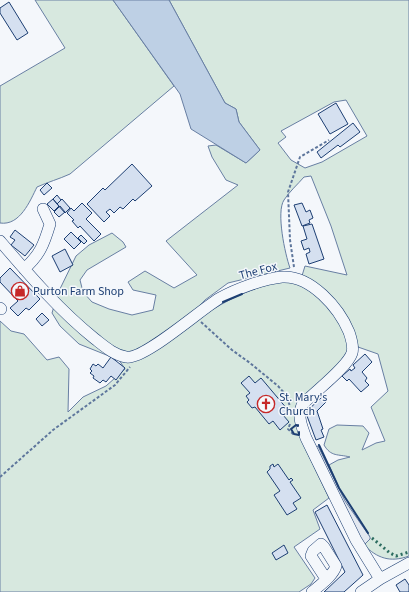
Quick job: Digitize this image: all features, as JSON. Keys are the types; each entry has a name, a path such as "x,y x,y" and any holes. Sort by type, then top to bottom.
{"street":[{"path":"24,269 35,259 45,244 50,224 42,210"},
{"path":"1,246 76,324 114,352 125,357 134,357"},
{"name":"The Fox","path":"134,357 149,349 220,298 240,289 276,278 286,277 314,288 324,296 333,305 346,326 353,345 352,352 348,360 302,405 300,411 300,421 306,438 356,540 380,579"},
{"path":"361,592 380,579 409,564"},
{"path":"312,592 326,579"}],"path":[{"path":"294,279 290,240 288,192 300,157 329,140"},
{"path":"194,316 232,350 278,386 287,396 290,408"},
{"path":"0,477 54,430 114,385 133,363 134,357"},
{"path":"291,422 288,429 292,434 296,437 306,438"}],"shaded area":[{"path":"35,0 113,0 174,86 70,174 37,187 19,217 7,223 0,223 0,86 65,48"},
{"path":"169,0 409,0 409,556 396,559 384,558 374,553 364,545 370,539 368,533 339,488 329,465 338,460 350,457 329,452 324,445 329,429 337,425 363,426 369,433 362,450 376,443 385,441 371,407 388,391 378,354 358,347 349,324 337,307 312,286 301,279 305,266 347,275 331,226 311,176 304,177 286,197 282,206 282,233 290,268 228,283 205,300 168,340 229,300 254,289 281,281 292,282 304,286 317,295 338,318 346,330 349,343 348,354 345,360 296,406 299,435 329,498 313,510 320,529 294,547 315,578 311,584 299,592 0,592 0,321 11,331 24,334 47,360 59,357 69,369 68,412 83,397 106,386 125,369 119,360 79,344 60,326 52,313 58,293 76,256 89,245 112,233 123,242 126,247 87,270 80,280 83,292 92,302 109,309 132,315 153,310 156,295 133,290 128,282 145,271 174,288 197,275 166,241 238,185 226,180 212,157 208,146 216,145 246,163 260,150 239,122 236,109 225,103","holes":["346,100 367,136 322,162 305,168 291,160 278,143 286,137 281,131 334,102"]},
{"path":"318,446 345,501 370,537 364,545 316,447"}],"water":[{"path":"113,0 169,0 225,103 236,109 239,122 260,150 246,163 191,129 180,94"}],"building":[{"path":"9,2 28,33 17,40 0,13 0,8"},
{"path":"336,103 348,124 330,134 318,114"},
{"path":"353,123 360,132 340,147 338,145 321,158 317,152"},
{"path":"132,164 152,186 135,201 133,199 123,209 120,207 114,213 110,209 106,212 110,216 104,222 87,204 103,188 105,190"},
{"path":"47,183 52,188 44,195 40,190"},
{"path":"57,195 61,200 57,204 53,199"},
{"path":"53,199 59,206 54,211 47,204"},
{"path":"62,199 70,208 65,213 57,204"},
{"path":"82,203 92,213 86,219 101,234 94,241 80,226 78,228 72,221 74,220 67,213 71,208 74,211"},
{"path":"302,203 306,212 310,210 313,218 309,220 310,223 302,226 294,205"},
{"path":"60,206 65,212 59,217 54,212"},
{"path":"312,224 324,259 309,264 306,254 310,252 309,248 304,250 301,241 307,239 303,226"},
{"path":"15,230 34,245 25,256 11,245 15,240 10,237"},
{"path":"71,232 81,242 74,249 64,239"},
{"path":"81,235 87,241 84,244 78,238"},
{"path":"65,249 73,265 60,272 52,256"},
{"name":"Purton Farm Shop","path":"10,268 40,299 29,310 26,308 18,316 10,308 18,301 0,282 0,278"},
{"path":"42,313 49,320 42,326 36,319"},
{"path":"365,354 372,362 362,372 367,378 365,381 369,385 361,392 349,379 347,381 342,376 350,369 351,371 355,368 353,365"},
{"path":"111,357 125,368 116,380 111,376 106,382 103,380 100,383 93,378 94,376 90,373 92,371 90,369 93,364 96,366 98,364 103,368"},
{"name":"St. Mary's Church","path":"249,376 255,383 261,378 288,410 283,415 289,422 280,430 273,421 269,424 255,407 252,408 247,402 249,400 246,396 250,393 241,383"},
{"path":"322,397 326,402 317,411 324,437 316,440 307,416 308,410"},
{"path":"273,464 274,467 278,464 289,480 291,478 293,480 290,482 301,498 293,503 297,509 287,515 274,495 280,491 267,472"},
{"path":"327,505 363,575 344,592 324,592 345,572 315,512"},
{"path":"284,545 288,553 276,560 272,553"},
{"path":"405,579 409,585 409,592 400,592 396,585"}],"hedge":[{"path":"372,538 396,556 409,552"}],"wall":[{"path":"223,302 242,294"},
{"path":"298,425 291,429 294,434 299,435 299,432"},
{"path":"319,445 339,488 368,533"}],"place":[{"name":"Purton Farm Shop","path":"20,291"},
{"name":"St. Mary's Church","path":"266,404"}]}
